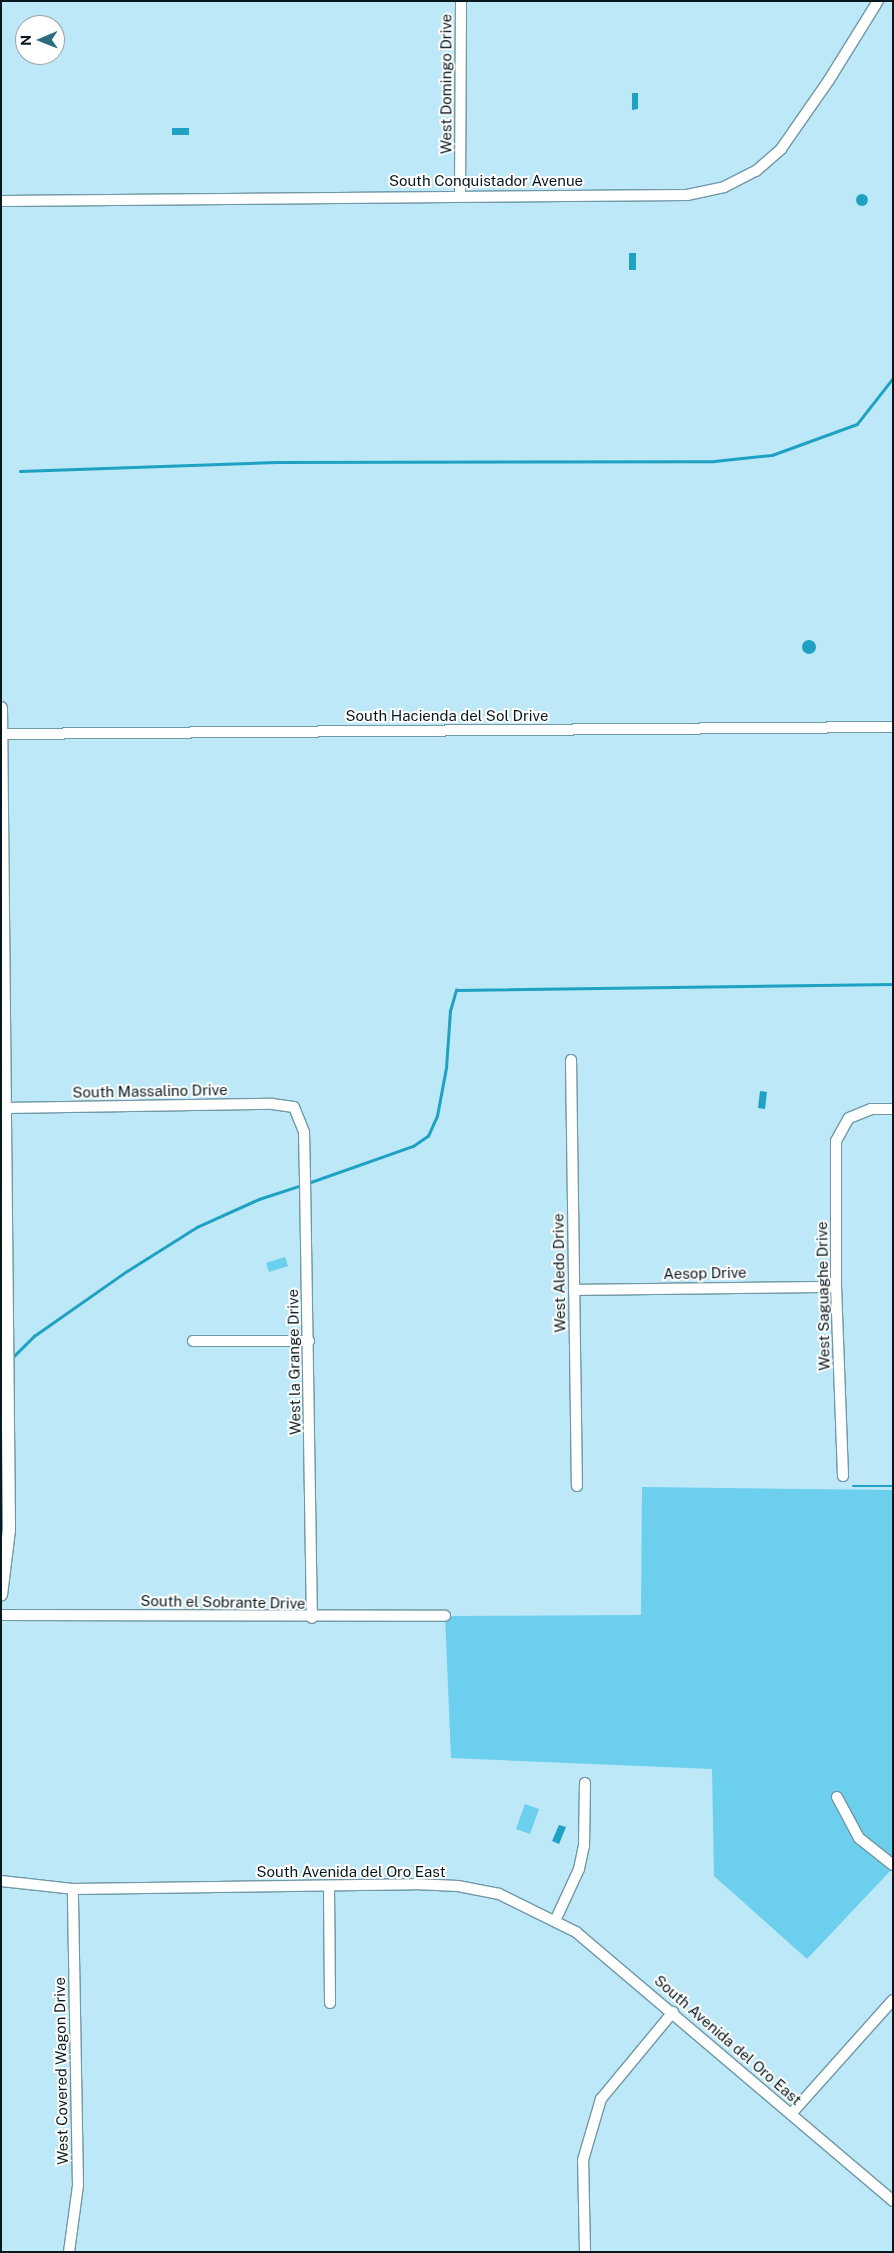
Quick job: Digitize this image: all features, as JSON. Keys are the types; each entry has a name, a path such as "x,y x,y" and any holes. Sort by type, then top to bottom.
{"main road":[{"path":"1,708 9,1530 1,1595"}],"street":[{"name":"West Domingo Drive","path":"460,196 461,1"},
{"name":"South Conquistador Avenue","path":"1,201 687,195 724,187 756,171 785,144 878,1"},
{"name":"South Hacienda del Sol Drive","path":"1,734 893,728"},
{"name":"West Aledo Drive","path":"571,1060 577,1486"},
{"name":"South Massalino Drive","path":"5,1108 272,1104 294,1107"},
{"name":"West la Grange Drive","path":"294,1107 304,1132 309,1341 312,1618"},
{"name":"West Saguaghe Drive","path":"843,1476 836,1287 836,1141 849,1118 871,1109 893,1109"},
{"name":"Aesop Drive","path":"574,1290 836,1287"},
{"path":"193,1341 309,1341"},
{"name":"South el Sobrante Drive","path":"1,1615 312,1618 445,1616"},
{"path":"555,1921 579,1869 584,1846 585,1783"},
{"path":"837,1796 859,1838 893,1864"},
{"name":"South Avenida del Oro East","path":"1,1881 73,1889 329,1887 414,1884 458,1886 499,1894 576,1932 673,2012 893,2201"},
{"path":"329,1887 330,2002"},
{"name":"West Covered Wagon Drive","path":"69,2252 78,2184 73,1889"},
{"path":"791,2114 893,2000"},
{"path":"585,2252 583,2160 601,2099 673,2012"}],"shaded area":[{"path":"632,93 638,93 638,109 632,110"},
{"path":"172,128 189,128 189,135 172,135"},
{"path":"862,194 868,200 862,206 856,200"},
{"path":"629,253 636,253 636,270 629,270"},
{"path":"809,640 814,642 816,647 814,652 809,654 804,652 802,647 804,642"},
{"path":"760,1091 767,1092 765,1109 758,1108"},
{"path":"285,1257 288,1266 269,1272 266,1263"},
{"path":"642,1487 893,1490 893,1868 807,1959 714,1876 712,1769 451,1758 445,1616 641,1615"},
{"path":"525,1804 539,1809 530,1834 516,1829"},
{"path":"559,1825 566,1827 559,1844 552,1841"}],"waterway":[{"path":"20,471 277,462 714,461 772,455 857,424 893,378"},
{"path":"308,1183 413,1146 428,1136 437,1116 446,1068 450,1011 456,990 893,984"},
{"path":"13,1357 34,1336 127,1271 197,1227 259,1199 302,1185"},
{"path":"853,1486 893,1486"}]}
